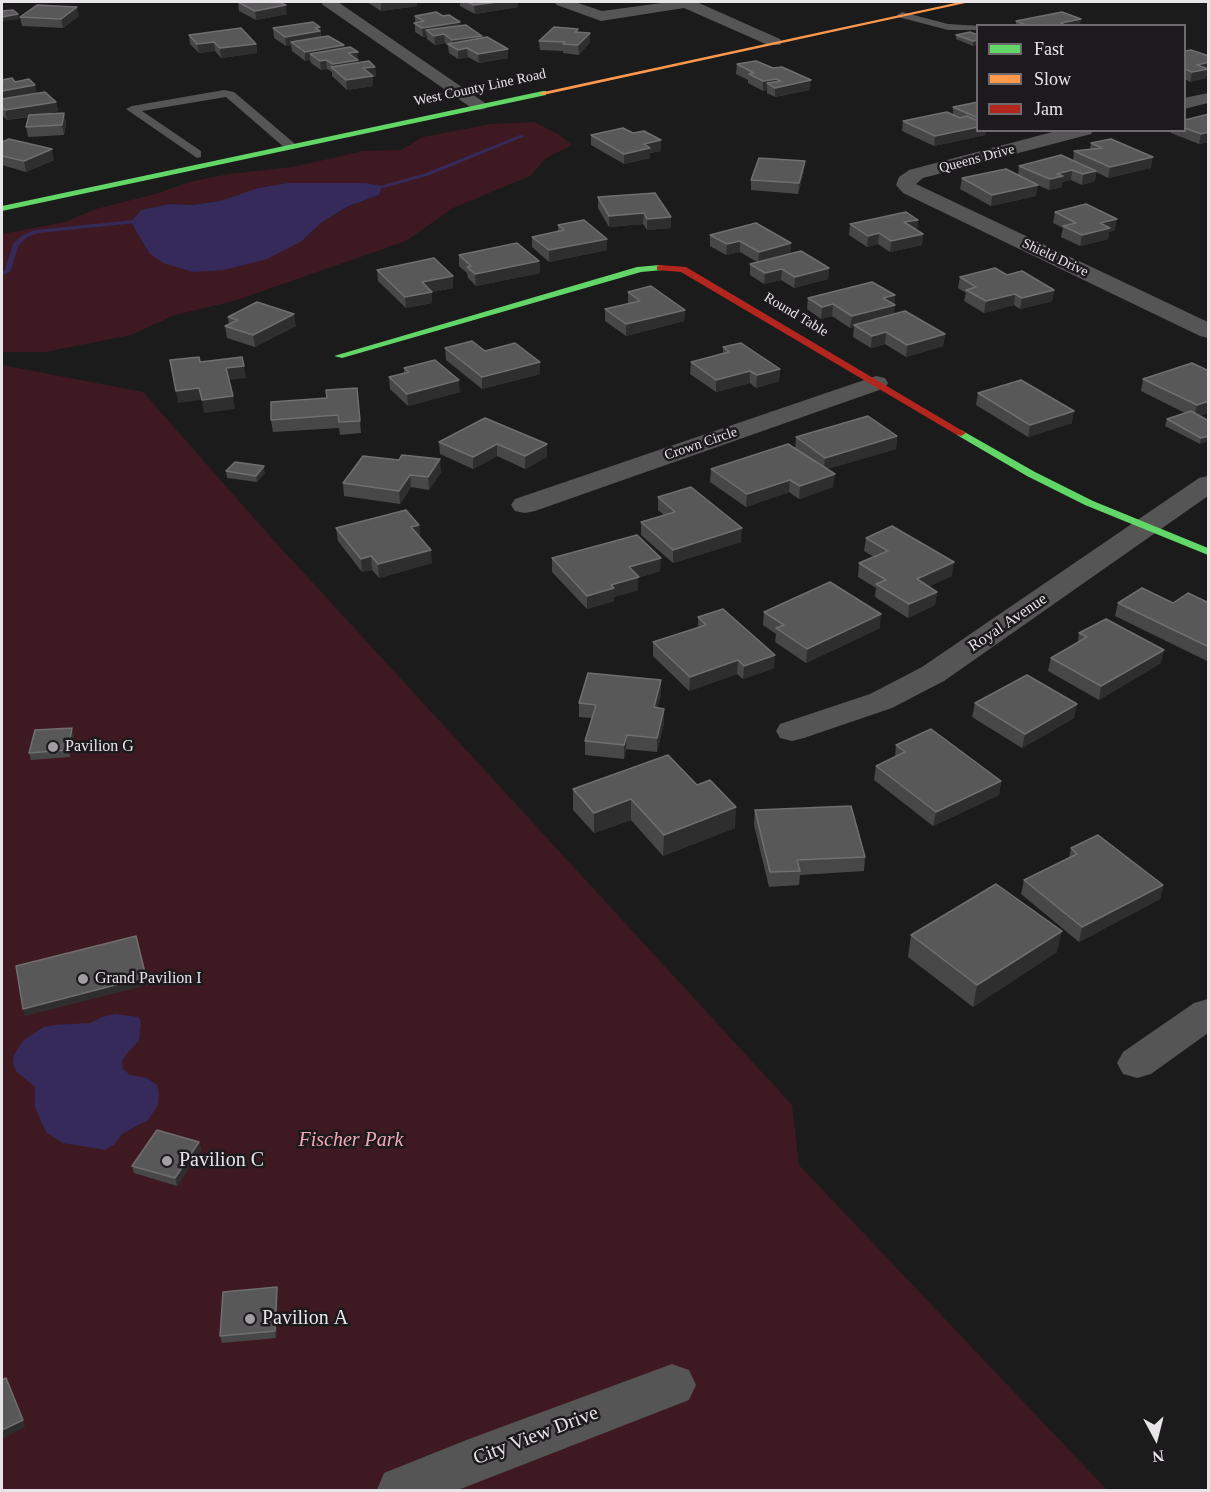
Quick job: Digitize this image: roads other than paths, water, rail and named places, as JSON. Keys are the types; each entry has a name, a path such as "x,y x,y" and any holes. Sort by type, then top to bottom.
{"main road":[{"name":"West County Line Road","path":"2,208 290,146 473,101 757,36 920,2"},
{"name":"West County Line Road","path":"2,196 279,137 774,42 954,2"},
{"name":"Round Table","path":"339,356 640,269 668,267 694,273 1031,474 1089,502 1209,552"}],"street":[{"path":"328,2 473,101"},
{"path":"562,2 601,16 689,2 757,36 774,42"},
{"path":"1186,104 1209,98"},
{"name":"Queens Drive","path":"906,181 916,174 1076,132"},
{"name":"Shield Drive","path":"906,181 910,189 1209,331"},
{"name":"Crown Circle","path":"525,505 876,383"},
{"name":"Royal Avenue","path":"792,731 861,708 916,684 1209,484"},
{"path":"1137,1063 1209,1013"},
{"name":"City View Drive","path":"402,1491 469,1462 672,1385"}],"lane":[{"path":"902,15 948,27 976,27"},
{"path":"196,154 132,109 224,93 230,94 290,146"}],"waterway":[{"path":"369,190 428,174 522,136"},
{"path":"2,274 8,271 15,245 25,236 37,231 144,221"}],"place":[{"name":"Pavilion G","path":"53,747"},
{"name":"Grand Pavilion I","path":"83,979"},
{"name":"Pavilion C","path":"167,1161"},
{"name":"Pavilion A","path":"250,1319"}],"park label":[{"name":"Fischer Park","path":"351,1141"}]}
